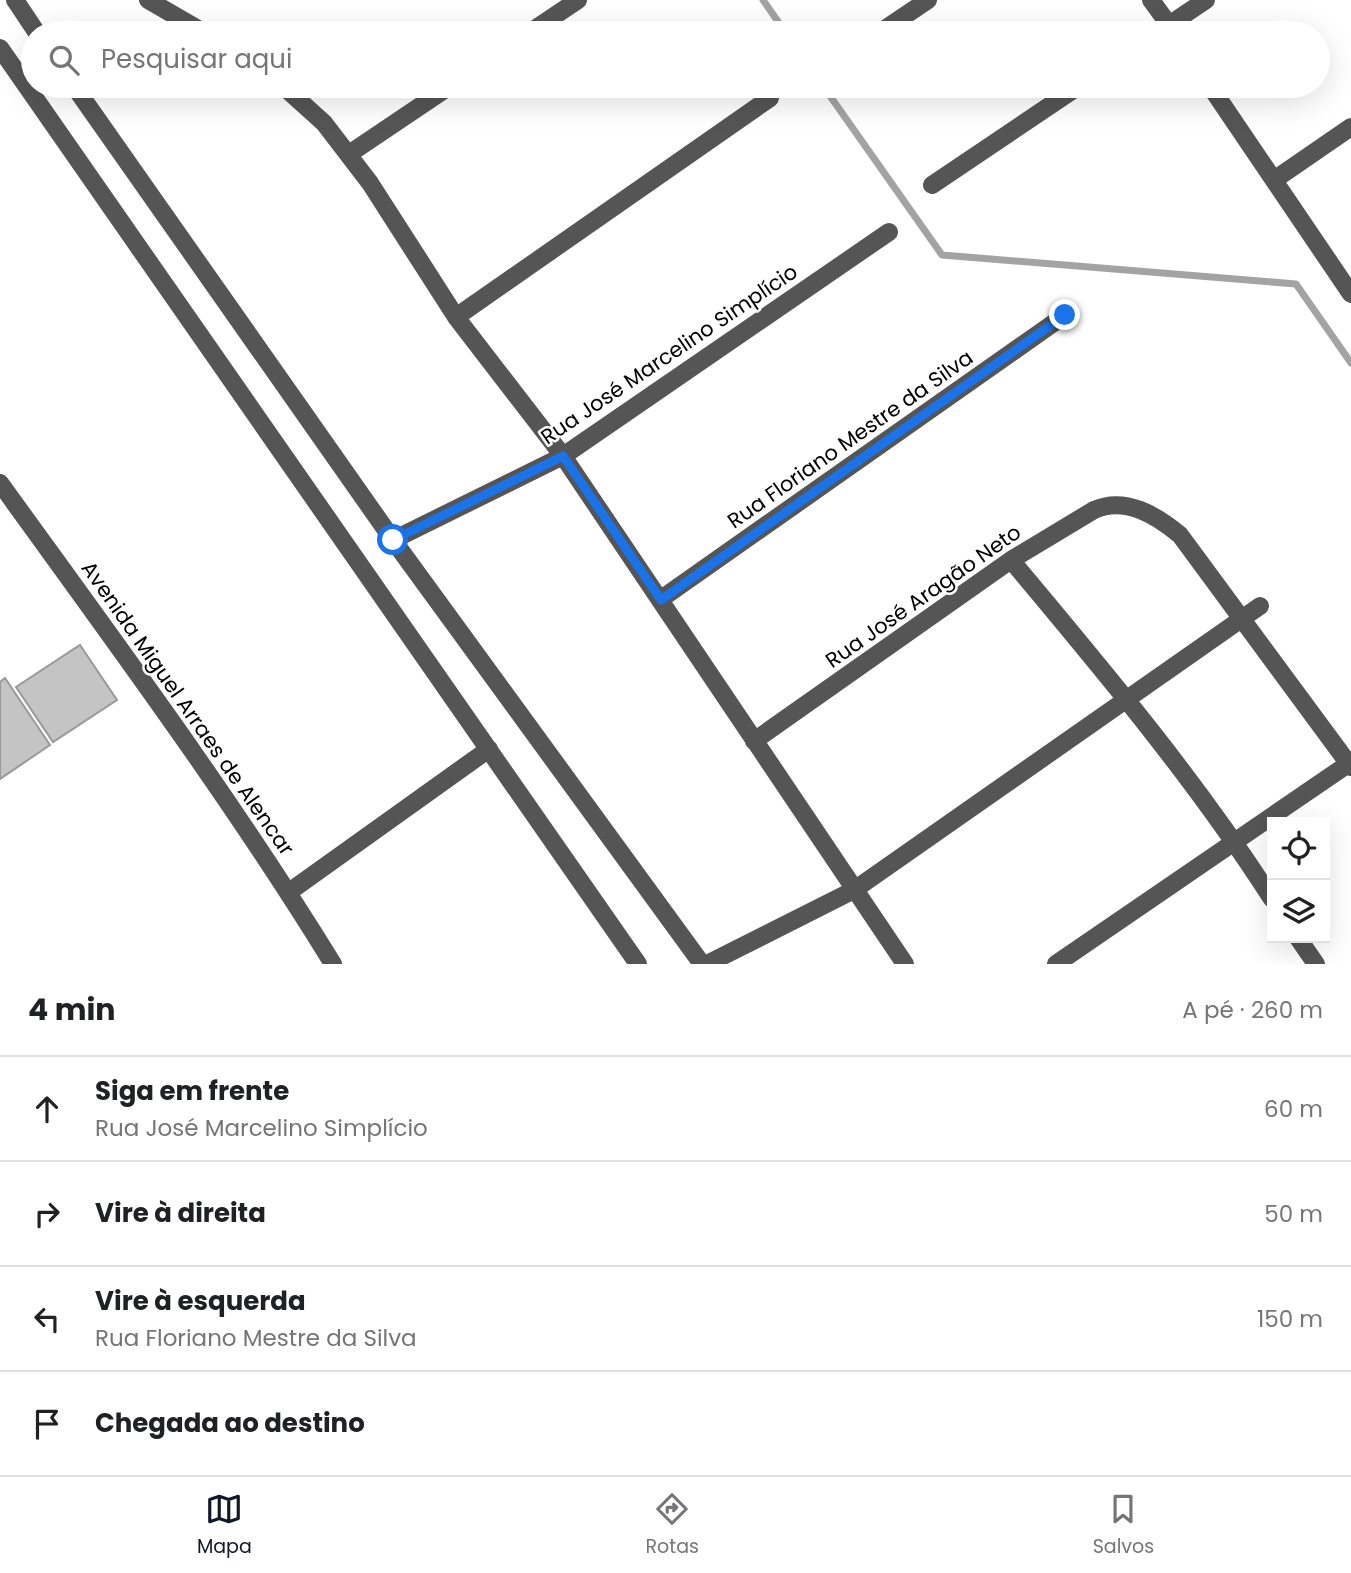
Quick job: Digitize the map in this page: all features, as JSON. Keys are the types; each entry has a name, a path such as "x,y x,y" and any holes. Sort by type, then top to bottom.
{"street":[{"path":"15,0 29,21"},
{"path":"148,0 184,21"},
{"path":"547,21 578,0"},
{"path":"897,21 928,0"},
{"path":"1151,0 1162,21"},
{"path":"1180,21 1206,0"},
{"path":"0,48 21,78"},
{"path":"35,98 638,964"},
{"path":"82,98 393,540 704,964 854,890 1260,606"},
{"path":"296,98 324,123 349,154 456,317 563,456 905,964"},
{"path":"349,154 432,98"},
{"path":"456,317 770,98"},
{"path":"932,185 1061,98"},
{"path":"1218,98 1351,294"},
{"path":"1274,180 1351,127"},
{"name":"Rua José Marcelino Simplício","path":"393,540 563,456 889,232"},
{"name":"Rua Floriano Mestre da Silva","path":"661,600 1065,315"},
{"name":"Avenida Miguel Arraes de Alencar","path":"0,483 289,892 333,964"},
{"name":"Rua José Aragão Neto","path":"754,741 1011,560 1104,506 1124,504 1162,520 1180,535 1244,617"},
{"path":"1011,560 1129,699 1235,841 1267,891"},
{"path":"1056,964 1350,764 1244,617"},
{"path":"289,892 489,749"},
{"path":"1301,943 1316,964"}],"building":[{"path":"80,645 117,700 53,742 16,687"},
{"path":"5,678 50,745 0,779 0,682"}],"waterway":[{"path":"763,0 778,21"},
{"path":"831,98 942,255 1296,284 1351,363"}],"route":[{"path":"393,540 563,456 661,600 1065,315"}]}
